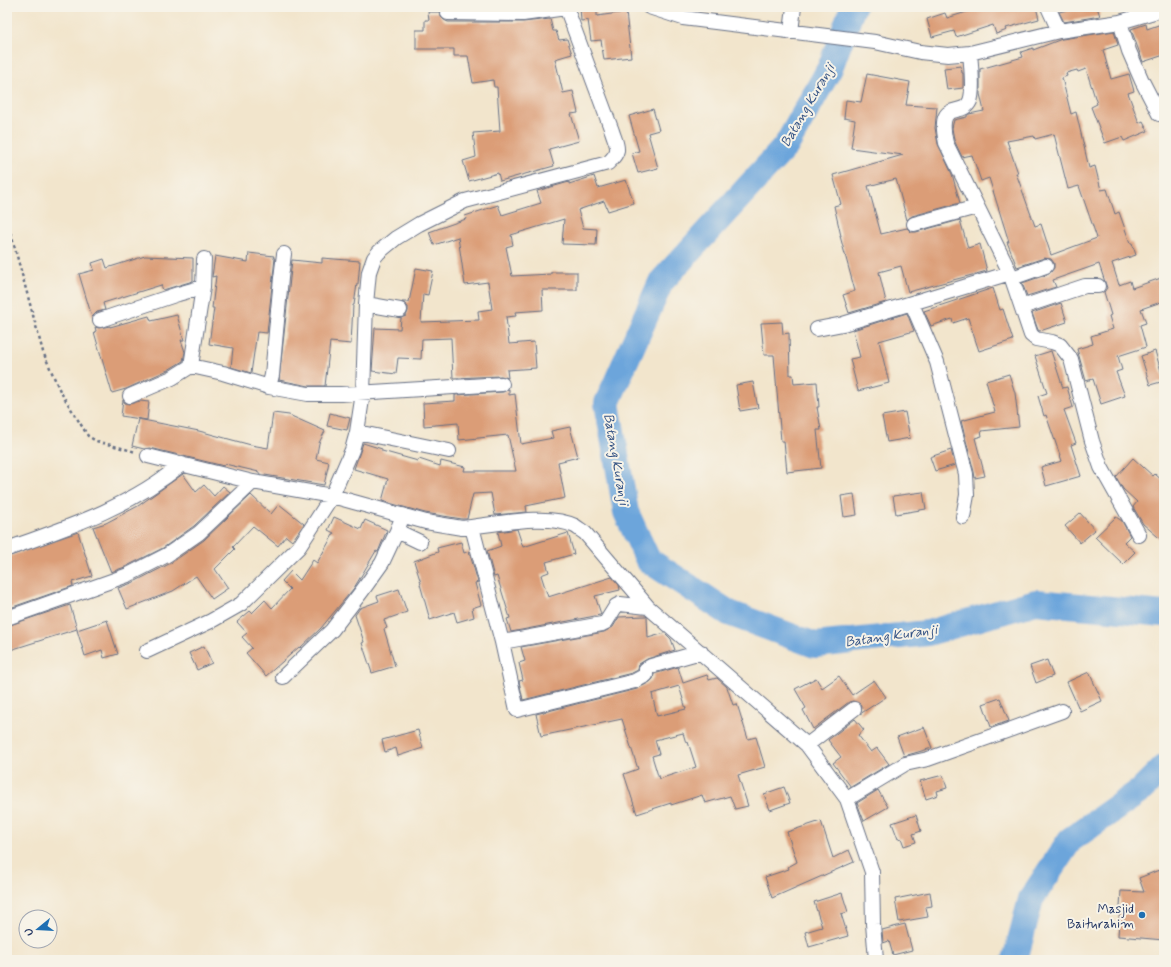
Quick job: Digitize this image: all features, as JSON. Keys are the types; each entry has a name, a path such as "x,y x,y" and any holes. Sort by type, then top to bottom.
{"street":[{"path":"649,7 791,32 819,34 875,42 920,52 948,55 970,54 1059,31 1120,22 1164,9"},
{"path":"791,32 794,7"},
{"path":"1048,7 1059,31"},
{"path":"147,651 211,621 241,604 299,547 332,496 352,450 357,432 363,393 366,304 369,272 374,258 379,252 396,238 419,224 465,202 608,163 616,156 618,149 612,131 566,8 523,14 448,13"},
{"path":"1120,22 1129,51 1142,82 1159,114"},
{"path":"970,54 972,95 970,102 965,107 953,110 946,114 943,129 946,143 1011,275 1031,335 1036,339 1060,345 1071,359 1092,441 1101,467 1139,535"},
{"path":"914,224 977,207"},
{"path":"269,387 272,375 284,254"},
{"path":"191,366 203,287 204,259"},
{"path":"817,329 843,324 1046,266"},
{"path":"1022,307 1085,286 1098,286"},
{"path":"100,320 203,287"},
{"path":"366,304 400,310"},
{"path":"912,304 937,362 966,474 967,495 963,517"},
{"path":"130,396 172,378 191,366 223,373 269,387 308,394 363,393 502,384"},
{"path":"357,432 449,451"},
{"path":"148,456 253,482 332,496 426,522 453,527 472,527 530,520 552,520 574,526 585,533 648,607 807,745 847,799 872,872 873,924 876,960"},
{"path":"7,549 106,512 164,479 182,464"},
{"path":"7,618 128,576 167,556 199,533 222,513 253,482"},
{"path":"283,677 332,630 382,563 398,531 403,515"},
{"path":"472,527 502,642 517,710 635,681 646,675 646,670 652,666 700,652"},
{"path":"398,531 420,542"},
{"path":"502,642 602,624 606,622 616,606 620,604 648,607"},
{"path":"807,745 854,710"},
{"path":"847,799 905,764 928,758 1062,711"}],"path":[{"path":"7,229 10,234 43,352 60,391 88,436 96,442 148,456"}],"building":[{"path":"580,7 597,7 597,16 626,12 631,57 604,60 601,40 591,41 588,20 581,21"},
{"path":"983,7 1036,7 1039,19 1006,28 1007,30 996,34 993,25 956,37 954,31 932,37 927,19 945,13 947,18"},
{"path":"1067,7 1097,7 1100,16 1064,22 1059,12 1067,10"},
{"path":"428,12 440,12 441,17 448,22 523,22 550,19 553,31 556,31 559,40 567,39 572,54 555,59 563,93 573,91 578,113 571,114 579,141 549,149 554,166 500,181 498,173 469,181 463,161 476,157 473,133 500,131 497,87 494,87 493,80 473,83 468,56 454,56 454,49 416,49 416,30 425,30 425,20 429,20"},
{"path":"1164,23 1164,55 1143,62 1131,29 1146,24 1147,29"},
{"path":"1114,31 1118,45 1103,50 1111,79 1129,74 1134,91 1128,93 1139,123 1143,121 1148,131 1124,141 1122,137 1105,143 1091,107 1097,104 1086,69 1078,72 1077,70 1066,73 1067,76 1062,78 1071,114 1076,112 1089,168 1095,166 1101,190 1107,189 1115,214 1119,212 1136,255 1112,263 1119,285 1130,281 1132,288 1164,277 1164,301 1141,309 1146,323 1140,325 1146,347 1118,356 1122,370 1116,372 1125,396 1101,404 1093,379 1086,381 1077,349 1093,344 1091,336 1113,329 1109,316 1111,315 1104,292 1107,288 1099,264 1053,280 1056,287 1027,296 1022,283 1049,274 1054,268 1054,263 1051,259 1044,258 1017,267 1007,242 1009,242 989,178 981,181 972,155 962,157 954,140 952,128 954,120 967,117 969,114 984,111 980,94 980,69 1023,57 1021,52 1033,48 1033,50 1062,39","holes":["1054,134 1068,189 1079,186 1097,238 1051,255 1041,224 1035,226 1016,173 1018,173 1007,141 1034,136 1035,139"]},
{"path":"961,66 963,73 963,88 947,90 944,68"},
{"path":"867,74 910,82 906,105 937,107 935,128 938,144 952,174 960,203 912,216 907,220 896,179 868,186 881,234 907,228 911,232 916,232 960,220 968,248 980,244 987,271 908,292 901,266 879,272 886,302 849,313 843,295 855,291 840,236 834,206 841,204 833,175 903,155 851,148 855,120 844,118 846,100 861,102"},
{"path":"653,109 659,130 648,133 658,168 638,173 632,153 639,151 629,116"},
{"path":"594,176 598,188 626,180 634,203 608,211 604,201 578,210 583,228 597,229 596,245 562,244 564,219 511,235 513,245 506,247 512,276 551,274 551,272 577,272 577,290 542,290 543,310 515,312 516,316 506,317 509,344 534,342 536,368 507,370 508,378 501,376 453,378 451,338 422,339 421,359 398,358 396,374 372,371 375,328 400,329 401,318 406,316 408,311 408,307 402,302 409,302 416,268 433,271 428,295 423,294 421,322 479,320 478,311 492,309 488,282 465,285 458,237 434,245 429,232 466,219 465,216 498,205 502,215 541,203 537,191 569,182 569,184"},
{"path":"249,253 274,256 273,258 275,258 267,333 257,332 251,373 231,367 233,348 209,344 214,308 212,308 216,276 212,277 215,256 248,262"},
{"path":"145,256 193,258 193,281 163,290 161,285 103,303 105,310 97,312 92,317 79,274 94,270 92,263 104,259 107,268"},
{"path":"322,258 360,261 358,284 353,305 351,344 330,342 325,386 309,386 279,380 292,260 322,263"},
{"path":"993,288 1000,310 1003,309 1013,340 979,351 968,318 953,323 952,319 931,326 924,311"},
{"path":"1061,303 1067,322 1040,331 1038,330 1032,313"},
{"path":"907,313 914,331 879,341 889,383 858,391 850,359 860,357 853,330"},
{"path":"177,315 184,340 181,340 185,352 183,361 168,370 126,389 112,393 94,332 96,331 95,327 110,327 149,316 151,321"},
{"path":"782,322 783,334 789,333 790,375 793,375 794,384 817,382 819,407 817,407 821,430 817,430 821,468 787,472 784,441 781,441 774,355 764,355 761,323"},
{"path":"1051,351 1063,388 1067,387 1073,407 1064,410 1076,443 1071,445 1081,476 1046,486 1041,467 1062,461 1046,415 1044,416 1038,396 1047,393 1035,356"},
{"path":"1155,351 1164,381 1150,385 1141,356"},
{"path":"1009,374 1015,393 1019,427 981,431 982,436 975,438 985,476 975,478 961,421 995,412 986,381"},
{"path":"753,382 758,408 740,411 736,385"},
{"path":"509,389 509,395 515,394 521,444 553,438 551,431 570,427 578,457 558,462 565,498 526,506 527,512 495,515 491,493 473,494 467,519 462,519 425,513 382,501 388,479 354,469 363,443 382,449 382,451 418,461 419,459 440,466 441,461 465,467 464,471 516,471 508,435 459,440 458,423 424,426 423,403 455,401 455,395 503,392"},
{"path":"123,400 125,403 129,404 140,401 149,402 147,420 121,416"},
{"path":"905,412 910,438 887,442 882,416"},
{"path":"273,413 289,415 325,431 319,443 316,459 329,462 324,485 259,474 259,472 225,464 224,466 150,448 144,449 132,446 138,419 199,431 268,448"},
{"path":"330,413 350,418 347,430 327,426"},
{"path":"951,450 955,465 935,471 930,457"},
{"path":"1133,458 1153,476 1155,474 1164,482 1164,542 1143,524 1133,507 1137,502 1123,489 1116,477"},
{"path":"183,474 196,492 204,485 214,496 223,486 230,492 194,526 163,548 125,567 111,572 93,527 106,523 138,506"},
{"path":"923,492 926,509 896,514 893,496"},
{"path":"854,494 857,515 844,517 841,496"},
{"path":"251,495 271,514 279,504 304,524 292,541 286,536 278,546 253,526 233,547 235,549 215,569 228,588 212,599 196,576 173,591 127,609 118,588 132,583 171,563 204,540"},
{"path":"1080,513 1095,530 1080,543 1065,526"},
{"path":"334,517 361,529 365,520 387,530 378,552 376,551 354,588 321,628 300,648 299,647 266,676 246,653 252,648 242,637 247,633 237,622 250,611 252,613 265,600 272,608 290,589 282,581 291,571 300,580 313,560 317,563 334,533 328,530"},
{"path":"1116,517 1122,521 1130,536 1124,542 1135,552 1123,564 1095,537"},
{"path":"517,529 523,547 568,533 574,554 546,562 549,572 541,575 548,597 612,577 619,585 620,590 595,596 601,614 600,615 511,632 507,619 510,618 497,576 494,577 487,551 501,546 498,532"},
{"path":"78,532 92,576 72,582 73,586 7,609 7,557"},
{"path":"461,542 464,553 469,551 478,582 475,583 481,605 472,608 474,617 457,622 454,612 430,620 414,561 438,552 437,548"},
{"path":"399,589 407,612 384,620 387,628 384,629 395,666 372,673 355,615 360,608 379,601 377,596"},
{"path":"70,605 77,629 7,651 7,626"},
{"path":"646,616 648,638 665,633 671,639 675,650 647,659 639,664 638,670 632,673 523,700 519,681 523,680 519,663 525,661 521,647 604,632 613,627 619,617"},
{"path":"107,620 118,654 104,658 102,650 85,656 77,630"},
{"path":"204,646 212,663 197,670 189,653"},
{"path":"1047,660 1053,676 1036,683 1030,666"},
{"path":"678,667 683,683 707,675 709,680 717,678 727,687 733,705 737,704 748,739 756,737 765,767 738,775 748,806 735,809 730,796 705,803 702,795 637,814 624,774 638,769 622,719 541,736 536,714 637,689 650,682 653,679 654,674","holes":["679,686 686,709 657,716 652,694","683,733 686,743 688,742 696,767 659,779 652,756 659,754 655,740"]},
{"path":"1089,672 1102,701 1080,711 1067,682"},
{"path":"839,676 852,695 874,680 886,697 860,714 862,708 860,704 853,701 849,702 813,729 803,710 806,708 795,689 816,678 822,688"},
{"path":"1000,698 1009,721 991,727 983,704"},
{"path":"855,719 864,730 858,735 871,752 877,748 889,764 851,787 833,763 841,757 828,740"},
{"path":"924,727 932,748 904,756 897,737"},
{"path":"418,730 423,748 398,756 396,748 385,752 382,740"},
{"path":"943,775 947,788 937,791 938,795 926,799 920,781"},
{"path":"784,787 790,803 770,810 764,794"},
{"path":"878,790 888,807 864,821 857,803"},
{"path":"916,815 921,831 913,834 916,842 904,846 901,838 898,839 892,823"},
{"path":"821,821 833,858 849,850 854,862 772,898 765,877 789,869 788,867 797,862 787,832"},
{"name":"Masjid Baiturahim","path":"1159,870 1160,872 1164,870 1164,940 1118,936 1121,891 1144,892 1139,878"},
{"path":"930,892 932,906 926,907 928,917 899,922 895,899"},
{"path":"842,893 848,912 841,914 848,936 809,947 805,932 822,927 814,902"},
{"path":"905,924 912,950 893,955 889,941 883,943 882,930"}],"waterway":[{"name":"Batang Kuranji","path":"853,7 830,68 786,146 661,282 607,403 626,512 648,560 729,613 815,645 928,633 1036,602 1164,614"},
{"name":"Batang Kuranji","path":"1015,960 1031,899 1070,840 1140,791 1164,767"}],"place":[{"name":"Masjid Baiturahim","path":"1142,915"}]}
